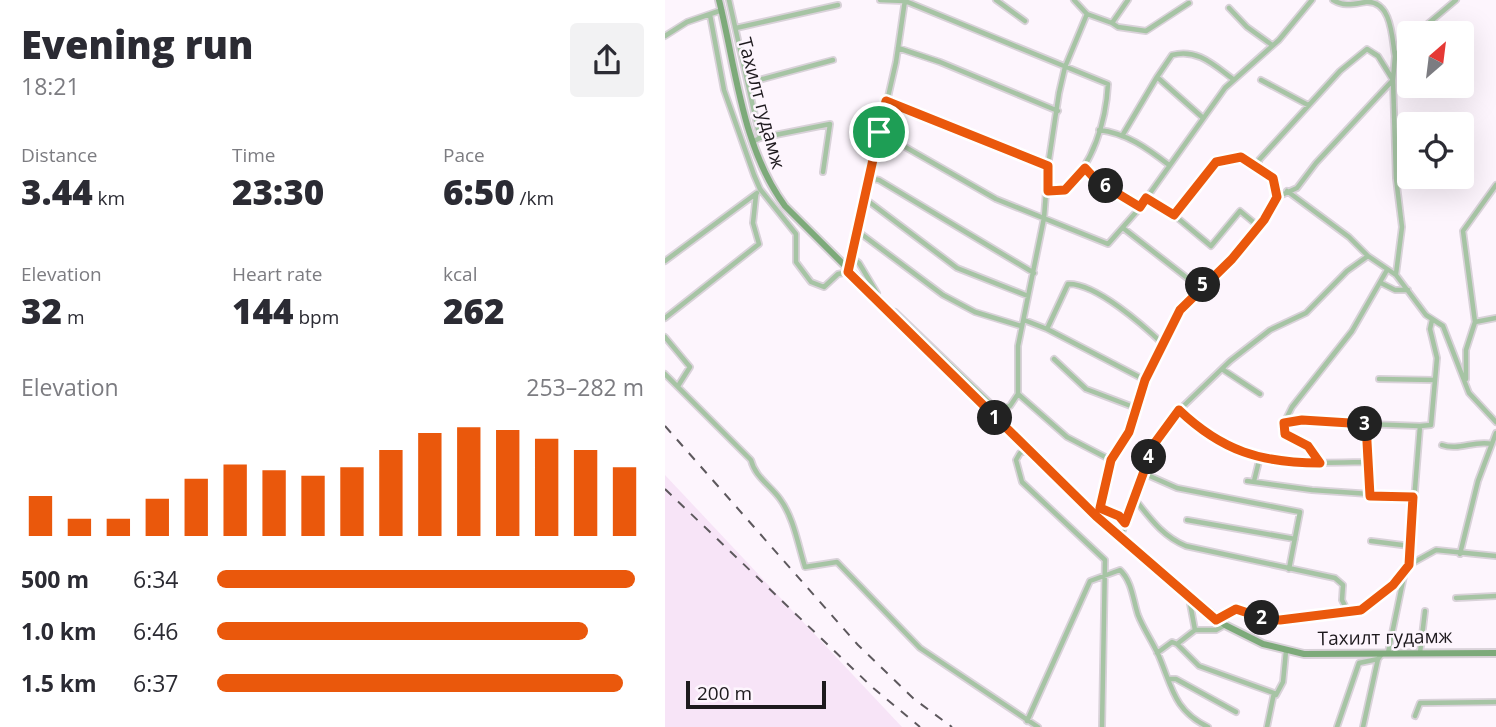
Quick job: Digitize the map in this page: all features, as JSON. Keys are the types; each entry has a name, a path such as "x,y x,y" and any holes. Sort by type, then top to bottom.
{"main road":[{"name":"Тахилт гудамж","path":"719,0 734,75 757,139 767,181 785,206 848,272 985,403 1028,450 1096,516 1189,598 1225,625 1263,644 1286,651 1383,655 1496,653"}],"street":[{"path":"729,0 748,83 757,139 830,124 823,172"},
{"path":"996,0 1025,20"},
{"path":"1075,0 1087,14 1118,27 1146,31 1189,1"},
{"path":"1112,23 1128,0"},
{"path":"879,132 996,200 1108,244 1140,207 1202,117 1233,79 1279,40 1312,0"},
{"path":"1333,0 1342,5 1374,3 1384,10 1391,26 1395,56 1397,178 1402,228 1396,275"},
{"path":"1431,21 1456,0"},
{"path":"879,1 905,1 1108,84 1099,130 1085,168 1065,190 1048,191"},
{"path":"710,15 724,90 760,189 796,234 796,262 816,287 824,287 838,274 848,272 898,48 905,1"},
{"path":"736,28 838,5"},
{"path":"1229,8 1247,27 1272,45"},
{"path":"665,36 687,22 722,10"},
{"path":"985,403 1007,409 1018,394 1023,323 1044,218 1048,166 1065,67 1087,14"},
{"path":"898,48 940,62 1058,111"},
{"path":"1259,166 1259,160 1308,105 1340,71 1367,49 1378,56 1394,80"},
{"path":"1122,135 1172,55 1192,53 1203,57 1233,79"},
{"path":"748,83 833,60"},
{"path":"1157,78 1202,117"},
{"path":"1261,80 1308,105"},
{"path":"1096,516 1111,460 1129,432 1145,380 1180,310 1227,264 1258,226 1277,197 1287,190 1297,188 1316,163 1394,80"},
{"path":"886,101 1048,166"},
{"path":"1099,130 1136,141 1169,165"},
{"path":"1174,215 1216,162 1241,157 1259,166 1273,178 1277,197"},
{"path":"1085,168 1097,181 1140,207"},
{"path":"869,178 879,180 1034,273"},
{"path":"1469,393 1465,382 1466,359 1475,322 1463,231 1496,186"},
{"path":"665,261 756,195 760,189"},
{"path":"1287,190 1349,237 1368,256 1396,275 1432,319 1443,326 1469,393 1496,422"},
{"path":"665,318 759,244 753,223 756,195"},
{"path":"864,198 957,268 1028,296"},
{"path":"1146,198 1174,215 1211,246 1240,211 1258,226"},
{"path":"1123,228 1200,288"},
{"path":"856,230 943,295 975,312 1047,329 1145,380"},
{"path":"1120,538 1154,444 1179,410 1222,369 1271,330 1306,313 1347,271 1368,256"},
{"path":"851,257 859,263 869,285 947,367"},
{"path":"1320,463 1308,446 1285,434 1284,423 1292,407 1352,331 1387,270"},
{"path":"1047,329 1068,284 1071,283 1089,290 1140,322 1164,345"},
{"path":"1381,283 1395,290 1408,290"},
{"path":"1475,322 1496,318"},
{"path":"1284,423 1302,420 1431,425 1437,358 1430,329 1432,319"},
{"path":"665,337 690,367 678,386"},
{"path":"1054,359 1086,389 1136,408"},
{"path":"1222,369 1261,394"},
{"path":"665,374 751,460 754,471 780,499 790,517 805,567 837,562 920,649 1038,727"},
{"path":"1379,379 1435,380"},
{"path":"1018,394 1067,437 1111,460"},
{"path":"1179,410 1209,437 1260,457 1285,463 1368,462"},
{"path":"1366,424 1370,496"},
{"path":"1363,727 1407,568 1420,426"},
{"path":"1460,554 1478,481 1496,433"},
{"path":"1442,444 1462,447 1481,441 1492,444"},
{"path":"1028,450 1020,453 1016,460 1022,482 1105,560 1102,727"},
{"path":"1254,481 1260,457"},
{"path":"1143,473 1177,488 1300,512 1289,569"},
{"path":"1247,481 1370,496 1413,497"},
{"path":"1134,498 1171,540 1218,555 1335,578 1343,585 1342,600 1348,612"},
{"path":"1100,508 1119,516 1125,523"},
{"path":"1187,520 1295,539"},
{"path":"1371,541 1410,546"},
{"path":"1216,620 1236,609 1266,619 1280,620 1361,610 1407,568 1436,550 1496,556"},
{"path":"1027,721 1090,581 1104,574 1123,572 1139,618 1157,653 1175,701 1208,727"},
{"path":"1456,598 1496,596"},
{"path":"1189,598 1195,630"},
{"path":"1420,653 1425,611"},
{"path":"1177,645 1195,630 1216,630 1225,625"},
{"path":"1157,653 1172,642 1199,666 1272,692 1275,696"},
{"path":"1267,727 1275,696 1283,682 1286,651"},
{"path":"1337,727 1359,663 1383,655"},
{"path":"1168,679 1177,679 1236,712"},
{"path":"1415,716 1420,703 1496,702"}],"shaded area":[{"path":"665,475 902,727 665,727"}],"railway":[{"path":"665,426 858,645 914,699 952,727"},
{"path":"665,489 872,687 920,727"}],"route":[{"path":"886,101 1048,166 1048,191 1065,190 1085,168 1097,181 1140,207 1146,198 1170,215 1179,210 1216,162 1241,157 1259,166 1273,178 1277,197 1264,220 1232,259 1185,302 1180,310 1145,380 1129,432 1111,460 1100,508 1119,516 1125,523 1154,444 1179,410 1209,437 1247,453 1285,463 1320,463 1308,446 1290,439 1285,434 1284,423 1302,420 1366,424 1370,496 1413,497 1409,565 1393,585 1361,610 1301,615 1280,620 1266,619 1236,609 1227,611 1216,620 1120,538 944,369 848,272 879,132 886,101"}]}
